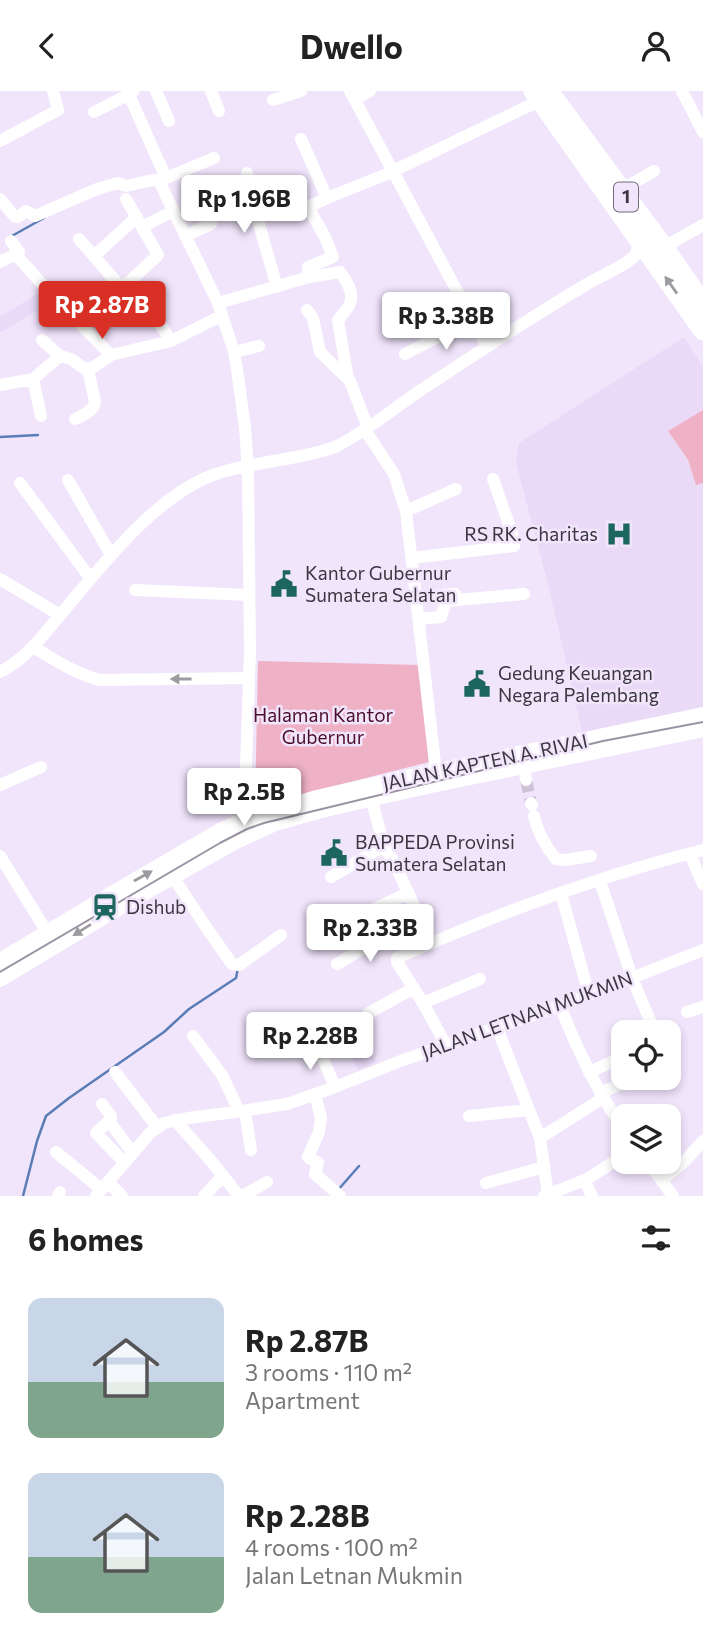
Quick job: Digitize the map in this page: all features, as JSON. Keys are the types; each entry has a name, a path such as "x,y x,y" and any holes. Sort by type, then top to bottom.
{"highway":[{"name":"1","path":"540,94 621,190 640,232 664,247 703,303"},
{"name":"1","path":"540,94 640,232 703,331"}],"main road":[{"name":"JALAN KAPTEN A. RIVAI","path":"271,818 317,799 703,715"},
{"name":"JALAN KAPTEN A. RIVAI","path":"271,818 371,798 525,773 703,729"},
{"path":"0,961 222,830 246,821 271,818"},
{"path":"0,979 173,877 246,821"}],"street":[{"path":"0,141 58,110 53,91"},
{"path":"156,91 169,121"},
{"path":"211,91 219,111"},
{"path":"273,100 301,91"},
{"path":"370,91 352,95 487,347"},
{"path":"682,91 703,132"},
{"path":"94,112 131,93 173,211 220,309 234,352 248,466 250,653 246,821"},
{"path":"309,277 308,267 333,257 308,207 393,171 540,94"},
{"path":"301,139 327,198"},
{"path":"0,199 15,217 26,211 35,216 97,189 124,189 162,180 214,158"},
{"path":"621,190 654,171"},
{"path":"247,173 277,287"},
{"path":"79,239 119,285 125,285 158,257 124,189"},
{"path":"185,236 211,224 195,190"},
{"path":"94,256 140,222 173,211"},
{"path":"664,247 703,225"},
{"path":"0,672 33,647 111,555 146,520 184,489 212,476 248,466 329,449 366,429 487,347 634,257 640,232"},
{"path":"10,241 19,252 18,258"},
{"path":"0,262 12,256 18,258 111,355"},
{"path":"42,340 60,356 88,369 111,355 170,341 220,309 277,287 309,277 340,272 351,294 350,303 338,321 348,379 366,429 394,474 406,511 436,772"},
{"path":"307,310 313,318 320,352 348,379"},
{"path":"152,312 170,341"},
{"path":"405,354 472,319"},
{"path":"234,352 259,346"},
{"path":"0,385 33,379 60,356"},
{"path":"75,419 94,407 88,369"},
{"path":"33,379 41,416"},
{"path":"412,558 514,546 493,479"},
{"path":"68,480 111,555"},
{"path":"20,483 90,578"},
{"path":"406,511 456,489"},
{"path":"0,579 60,615"},
{"path":"135,590 249,595"},
{"path":"416,597 504,590"},
{"path":"419,619 441,617 446,601 524,594"},
{"path":"33,647 67,668 99,680 249,678"},
{"path":"0,785 41,767"},
{"path":"371,798 384,846 431,943"},
{"path":"532,808 544,845 556,859 591,856"},
{"path":"246,821 250,813 271,818"},
{"path":"331,877 384,846"},
{"path":"446,1045 397,960 431,943 561,893 703,851"},
{"path":"690,853 703,884"},
{"path":"0,856 47,932"},
{"path":"173,877 232,964 239,965 281,935"},
{"path":"600,881 632,978 650,1020"},
{"path":"337,964 382,937 368,912 408,893"},
{"path":"561,893 589,995"},
{"name":"JALAN LETNAN MUKMIN","path":"102,1189 157,1127 175,1120 287,1104 402,1060 560,1006 703,950"},
{"path":"423,1003 480,979"},
{"path":"367,1014 414,988"},
{"path":"560,1006 581,1057 611,1109"},
{"path":"687,1012 703,1007"},
{"path":"497,1028 540,1138 546,1195 584,1180 611,1163"},
{"path":"193,1036 222,1075 242,1111 251,1150"},
{"path":"316,1043 335,1087"},
{"path":"589,1072 611,1062"},
{"path":"115,1072 157,1127"},
{"path":"540,1138 611,1090"},
{"path":"315,1094 321,1118 319,1132 308,1157 318,1163 315,1174 338,1193"},
{"path":"102,1104 111,1118 96,1133 128,1157"},
{"path":"469,1116 529,1109"},
{"path":"175,1120 240,1196 267,1182"},
{"path":"662,1179 684,1162 703,1141"},
{"path":"56,1152 102,1189 122,1196"},
{"path":"486,1183 544,1167"},
{"path":"658,1174 673,1196"},
{"path":"204,1196 223,1176"},
{"path":"584,1180 593,1196"}],"shaded area":[{"path":"37,294 45,306 0,333 0,317"},
{"name":"RS RK. Charitas","path":"684,337 703,366 703,410 668,431 688,461 696,484 703,483 703,709 583,735 548,584 516,463 519,443"},
{"path":"365,1040 376,1061 358,1070 347,1049"}],"green space":[{"path":"703,410 703,483 696,485 688,460 668,431"},
{"name":"Halaman Kantor Gubernur","path":"258,661 420,665 429,762 255,806"}],"waterway":[{"path":"10,237 44,218"},
{"path":"0,437 38,435"},
{"path":"23,1196 46,1116 164,1032 189,1009 236,978 238,968"},
{"path":"338,1190 359,1166"}],"tunnel":[{"path":"526,780 531,803"}],"tram line":[{"path":"0,972 247,829 603,741 703,722"}],"place":[{"name":"RS RK. Charitas","path":"619,534"},
{"name":"Kantor Gubernur Sumatera Selatan","path":"284,584"},
{"name":"Gedung Keuangan Negara Palembang","path":"477,684"},
{"name":"BAPPEDA Provinsi Sumatera Selatan","path":"334,853"},
{"name":"Dishub","path":"105,907"}]}
